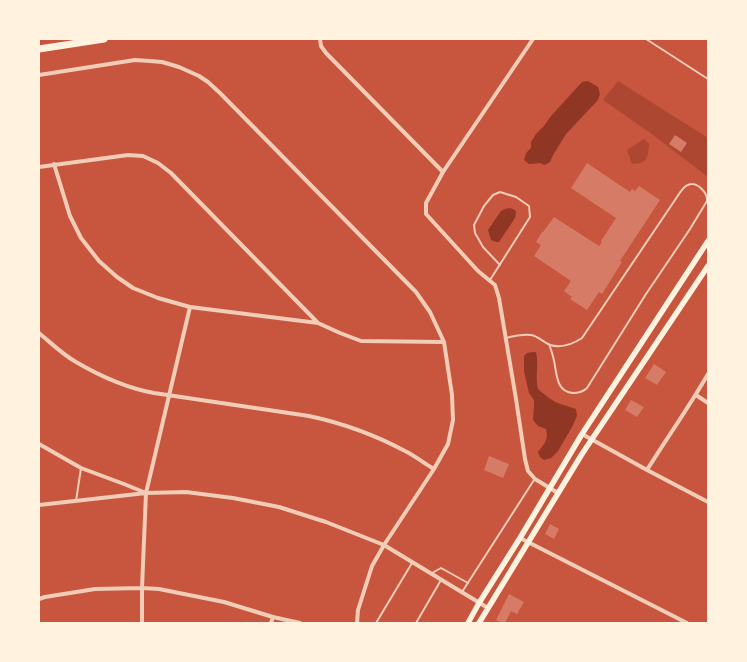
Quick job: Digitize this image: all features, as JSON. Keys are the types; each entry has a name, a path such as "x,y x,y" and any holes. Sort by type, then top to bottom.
{"highway":[{"path":"39,49 104,39"}],"main road":[{"path":"469,623 479,603 582,434 708,241"},
{"path":"479,623 558,493 708,266"}],"street":[{"path":"320,39 321,46 326,53 443,172"},
{"path":"533,39 443,172 426,203 426,214 478,271 495,285 499,298 528,471 535,479 558,493"},
{"path":"39,75 135,60 162,62 179,67 199,76 208,82 236,108 416,292 430,312 444,342 452,395 453,420 448,444 434,469 372,566 358,610 356,623"},
{"path":"39,167 128,155 143,156 158,163 171,173 318,323 340,334 361,341 444,342"},
{"path":"54,164 70,216 81,238 99,261 117,278 133,288 158,298 190,307 318,323"},
{"path":"142,623 146,493 190,307"},
{"path":"39,332 58,349 76,362 125,386 170,396 309,416 326,420 365,433 405,451 434,469"},
{"path":"647,470 708,374"},
{"path":"696,395 708,403"},
{"path":"582,434 708,502"},
{"path":"39,444 81,468 146,493"},
{"path":"39,505 146,493 186,492 232,498 271,506 326,522 384,545 488,608"},
{"path":"520,538 687,623"},
{"path":"39,599 95,589 159,589 224,602 273,617 300,623"},
{"path":"271,623 273,617"}],"lane":[{"path":"646,39 708,79"},
{"path":"506,338 520,335 530,335 549,344 559,346 568,345 582,338 686,185 695,185 704,191 708,201 646,294 587,388 582,392 569,393 561,388 557,379 554,359 549,344"},
{"path":"490,280 500,265 530,217 530,206 516,197 500,192 493,195 484,206 474,225 474,233 483,247 500,265"},
{"path":"76,501 81,468"},
{"path":"462,592 535,479"},
{"path":"376,623 412,563"},
{"path":"431,574 441,568 468,583"},
{"path":"416,623 441,580"}],"shaded area":[{"path":"588,81 598,87 600,94 598,100 566,134 550,162 545,165 540,163 529,164 524,160 526,153 531,148 531,142 536,134 582,82"},
{"path":"618,81 708,138 708,177 649,132 603,100"},
{"path":"644,139 649,144 646,159 641,163 632,164 627,150"},
{"path":"510,208 516,212 515,218 499,242 491,240 488,230 501,211"},
{"path":"536,352 537,357 538,389 554,401 576,409 577,416 558,451 551,458 544,460 540,457 538,452 544,444 547,433 546,429 538,426 533,420 534,400 529,393 524,371 524,356 527,353"}],"building":[{"path":"675,135 687,143 681,152 669,144"},
{"path":"587,163 630,192 632,189 635,191 639,186 660,200 620,261 622,262 602,294 599,292 587,310 570,299 572,297 564,291 571,281 534,256 541,245 536,242 554,217 599,246 616,218 571,188"},
{"path":"654,364 666,372 657,385 645,378"},
{"path":"631,400 644,407 637,417 625,410"},
{"path":"489,456 509,464 503,478 484,470"},
{"path":"550,524 559,529 554,539 545,534"},
{"path":"509,594 524,602 517,614 511,611 505,623 502,623 496,620"}]}
